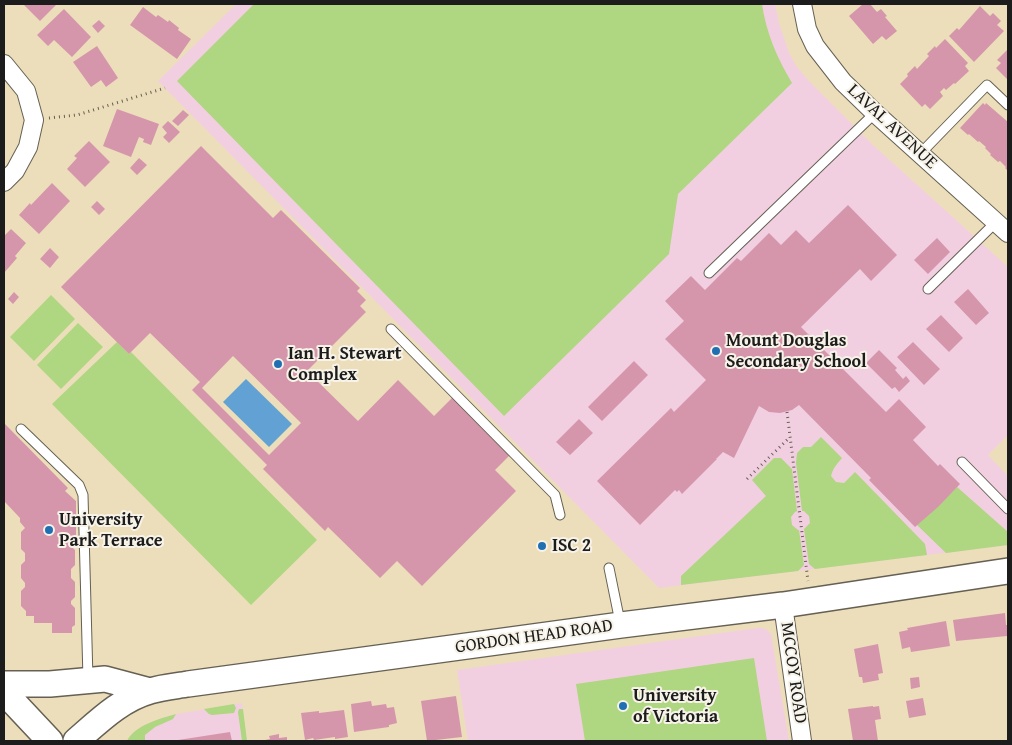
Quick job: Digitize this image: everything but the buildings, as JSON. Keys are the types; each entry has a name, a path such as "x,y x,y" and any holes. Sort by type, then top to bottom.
{"main road":[{"name":"GORDON HEAD ROAD","path":"76,741 114,709 132,698 150,691 188,684 620,625 783,605 1008,571"},
{"path":"4,684 50,684 105,679 150,691"},
{"path":"4,692 50,741"}],"street":[{"name":"LAVAL AVENUE","path":"802,4 807,29 815,46 843,82 1002,227"},
{"path":"4,182 15,170 28,147 34,120 26,91 6,66"},
{"name":"MCCOY ROAD","path":"783,605 802,741"}],"lane":[{"path":"920,154 987,86 1008,105"},
{"path":"709,273 875,113"},
{"path":"928,289 1002,227"},
{"path":"391,329 555,496 560,515"},
{"path":"21,429 79,485 83,495 88,680"},
{"path":"962,462 1008,509"},
{"path":"609,568 620,625"}],"path":[{"path":"34,120 76,115 165,88"},
{"path":"787,412 809,601"},
{"path":"747,479 790,437"}],"shaded area":[{"name":"Mount Douglas Secondary School","path":"236,4 775,4 789,53 797,67 809,81 873,145 1008,267 1008,435 988,455 1008,476 1008,545 659,588 158,81"},
{"name":"University of Victoria","path":"763,628 771,634 789,741 468,741 457,670"},
{"path":"242,703 247,741 127,741 135,732 165,717"}],"green space":[{"path":"254,4 762,4 766,25 773,45 792,83 678,194 669,254 504,416 177,81"},
{"path":"51,295 75,319 34,361 10,337"},
{"path":"78,323 103,347 61,389 37,365"},
{"path":"117,342 129,354 131,352 317,540 251,605 52,404"},
{"path":"821,437 842,458 834,468 831,476 836,482 844,483 855,472 925,544 927,555 815,569 809,564 804,529 810,523 809,516 802,511 796,463 797,453 803,447 811,447"},
{"path":"774,458 781,458 792,469 797,511 791,517 792,525 799,530 804,565 798,571 681,585 681,576 766,496 752,480"},
{"path":"957,487 1008,532 1008,545 946,553 917,525"},
{"path":"754,658 767,741 585,741 576,684"},
{"path":"234,704 236,708 234,713 212,715 204,709"},
{"path":"239,709 243,709 247,741 242,741"},
{"path":"176,714 173,719 155,727 145,735 144,741 127,741 131,735 142,727"}],"water":[{"path":"246,379 292,424 269,447 223,402"}],"place":[{"name":"Mount Douglas Secondary School","path":"716,351"},
{"name":"Ian H. Stewart Complex","path":"278,364"},
{"name":"University Park Terrace","path":"49,530"},
{"name":"ISC 2","path":"542,546"},
{"name":"University of Victoria","path":"623,706"}]}
